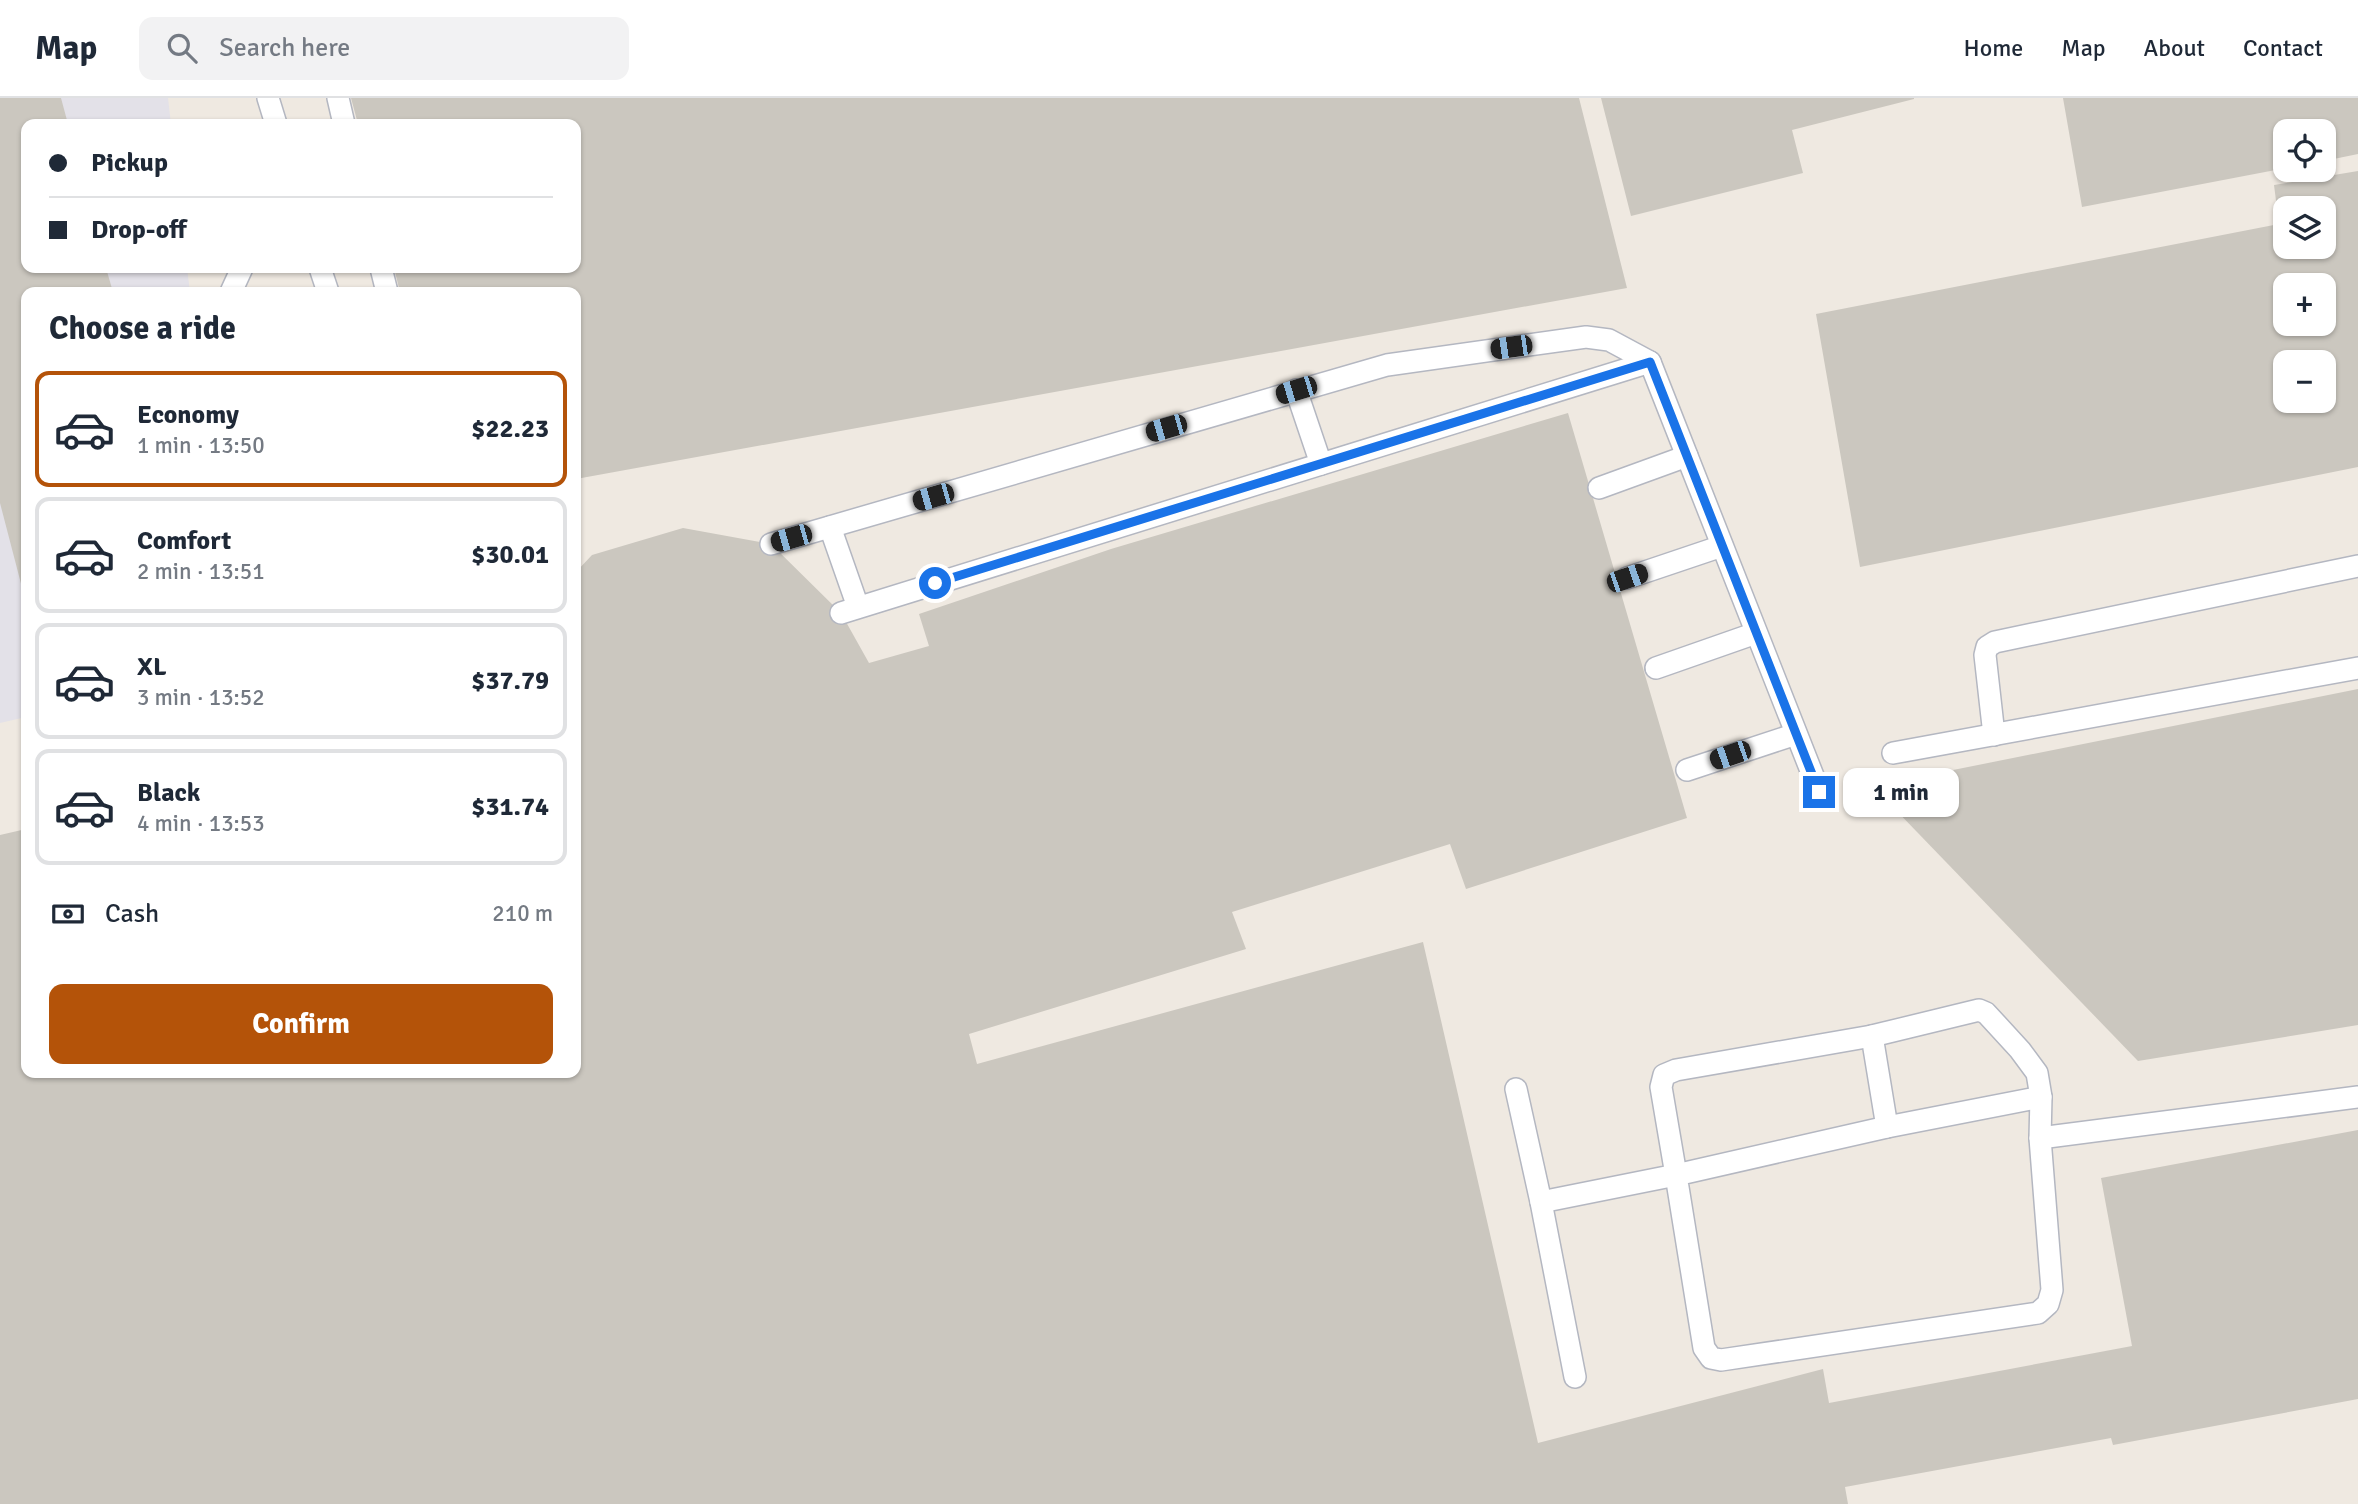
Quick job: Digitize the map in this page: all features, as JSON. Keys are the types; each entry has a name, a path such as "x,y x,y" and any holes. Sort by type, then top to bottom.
{"lane":[{"path":"268,98 274,119"},
{"path":"338,98 343,119"},
{"path":"771,544 1387,365 1586,337 1609,340 1650,362 1819,792"},
{"path":"830,527 849,610 1650,362"},
{"path":"1296,390 1321,464"},
{"path":"1599,488 1687,456"},
{"path":"1627,578 1722,546"},
{"path":"1994,735 1985,654 1987,647 1994,642 2358,566"},
{"path":"1656,668 1756,633"},
{"path":"1893,752 2358,668"},
{"path":"1687,770 1796,734"},
{"path":"1979,1010 1986,1013 2037,1073 2041,1097 2040,1138 2052,1290 2048,1304 2038,1314 1721,1360 1711,1358 1704,1348 1661,1087 1664,1075 1676,1070 1872,1035 1979,1010"},
{"path":"1872,1035 1888,1128"},
{"path":"1516,1089 1575,1377"},
{"path":"1541,1202 2041,1097"},
{"path":"2040,1138 2358,1097"}],"shaded area":[{"path":"0,98 168,98 170,119 21,119 21,273 188,273 189,287 21,287 21,718 0,723"}],"building":[{"path":"0,98 61,98 67,119 21,119 21,273 107,273 112,287 21,287 21,584 0,503"},
{"path":"351,98 1579,98 1627,288 581,478 581,287 399,287 395,273 581,273 581,119 357,119"},
{"path":"1601,98 1914,99 1792,130 1803,173 1631,216"},
{"path":"2063,98 2358,98 2358,154 2336,159 2336,119 2273,119 2273,170 2082,207"},
{"path":"2358,171 2358,467 1860,567 1816,314 2273,225 2273,259 2336,259 2336,196 2275,196 2274,185 2292,182 2336,182 2336,175"},
{"path":"1568,413 1687,818 1466,889 1450,844 1232,912 1246,949 969,1034 977,1064 1423,942 1538,1443 1823,1369 1829,1403 2132,1346 2101,1178 2358,1130 2358,1399 2113,1445 2111,1438 1845,1487 1848,1504 0,1504 0,835 21,830 21,1078 581,1078 581,567 592,555 683,528 771,544 841,613 869,663 929,646 919,614 1111,549"},
{"path":"2358,689 2358,1025 2138,1061 1890,804 1923,776"}],"route":[{"path":"935,583 1650,362 1819,792"}]}
